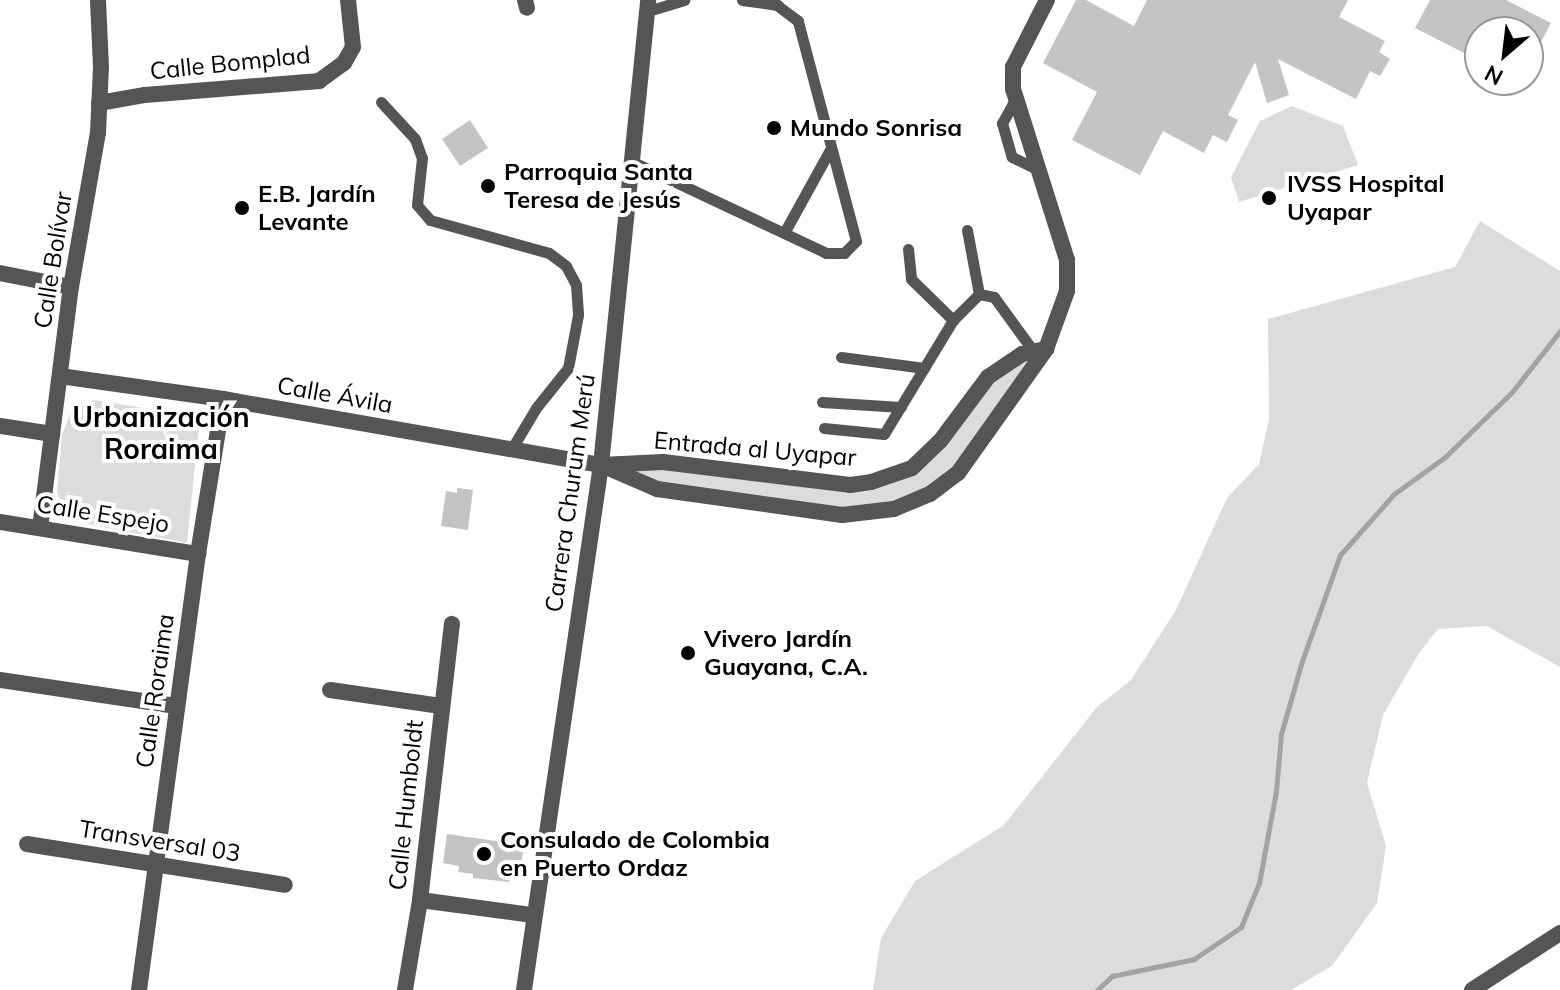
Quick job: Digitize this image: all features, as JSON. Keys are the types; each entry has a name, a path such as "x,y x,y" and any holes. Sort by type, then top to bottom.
{"street":[{"name":"Calle Bolívar","path":"40,528 71,287 98,133 98,0"},
{"name":"Calle Bomplad","path":"99,103 145,95 319,81 344,63 353,47 348,0"},
{"path":"1040,351 1064,307 1069,275 1016,98 1013,67 1047,0"},
{"name":"Carrera Churum Merú","path":"524,990 601,465 648,6"},
{"path":"0,273 71,287"},
{"name":"Entrada al Uyapar","path":"601,465 657,489 788,509 842,515 894,509 930,494 958,473 1040,351"},
{"name":"Entrada al Uyapar","path":"601,465 663,462 829,484 871,482 912,468 941,440 988,377 1007,361 1040,351"},
{"name":"Calle Ávila","path":"60,376 223,399 601,465"},
{"name":"Calle Roraima","path":"139,990 176,706 223,399"},
{"path":"0,426 52,434"},
{"name":"Calle Espejo","path":"0,522 198,554"},
{"name":"Calle Humboldt","path":"405,990 420,900 452,624"},
{"path":"0,680 176,706"},
{"path":"330,690 441,706"},
{"name":"Transversal 03","path":"27,844 285,885"},
{"path":"420,900 533,915"},
{"path":"1472,990 1560,933"}],"lane":[{"path":"648,6 684,0"},
{"path":"633,162 826,253 844,253 856,241 798,21 774,2 742,0"},
{"path":"381,102 415,139 422,158 417,205 430,220 549,253 566,266 576,285 578,315 568,368 536,408 511,450"},
{"path":"784,233 831,148"},
{"path":"967,230 979,294"},
{"path":"908,249 911,279 953,320"},
{"path":"979,294 994,297 1040,351"},
{"path":"824,428 882,435 953,320 979,294"},
{"path":"841,357 924,368"},
{"path":"822,402 901,407"}],"shaded area":[{"path":"1292,106 1343,126 1358,165 1239,202 1231,177 1260,121"},
{"path":"1480,221 1560,271 1560,667 1487,626 1438,629 1419,653 1383,715 1367,783 1386,846 1377,903 1332,966 1291,990 873,990 881,938 915,881 1004,825 1097,707 1131,680 1176,610 1227,498 1259,464 1269,419 1268,319 1455,267"},
{"path":"1046,349 958,473 873,513 657,489 601,465 663,462 829,484 912,468 988,377"},
{"path":"94,400 200,417 187,543 77,522 64,511 57,492 62,435 71,411"}],"building":[{"path":"1076,0 1086,0 1134,26 1147,0 1348,0 1339,17 1385,41 1379,52 1390,59 1380,76 1370,71 1356,99 1278,59 1289,95 1267,103 1255,62 1228,115 1238,120 1227,142 1213,135 1204,153 1163,131 1140,175 1072,140 1097,92 1043,63"},
{"path":"1430,0 1506,0 1537,16 1464,16 1464,53 1415,28"},
{"path":"1544,19 1551,23 1544,36"},
{"path":"470,120 488,148 460,166 442,139"},
{"path":"457,488 473,490 468,530 441,526 446,491 457,493"},
{"name":"Consulado de Colombia en Puerto Ordaz","path":"447,834 524,845 519,879 510,877 509,882 473,878 473,874 458,872 459,866 443,863"}],"waterway":[{"path":"1097,990 1112,976 1194,959 1241,927 1259,883 1276,791 1281,734 1302,661 1340,555 1394,494 1445,457 1512,392 1560,331"}],"place":[{"name":"Mundo Sonrisa","path":"774,128"},
{"name":"Parroquia Santa Teresa de Jesús","path":"488,186"},
{"name":"IVSS Hospital Uyapar","path":"1269,198"},
{"name":"E.B. Jardín Levante","path":"242,208"},
{"name":"Vivero Jardín Guayana, C.A.","path":"688,653"},
{"name":"Consulado de Colombia en Puerto Ordaz","path":"484,854"}],"district":[{"name":"Urbanización Roraima","path":"161,433"}]}
